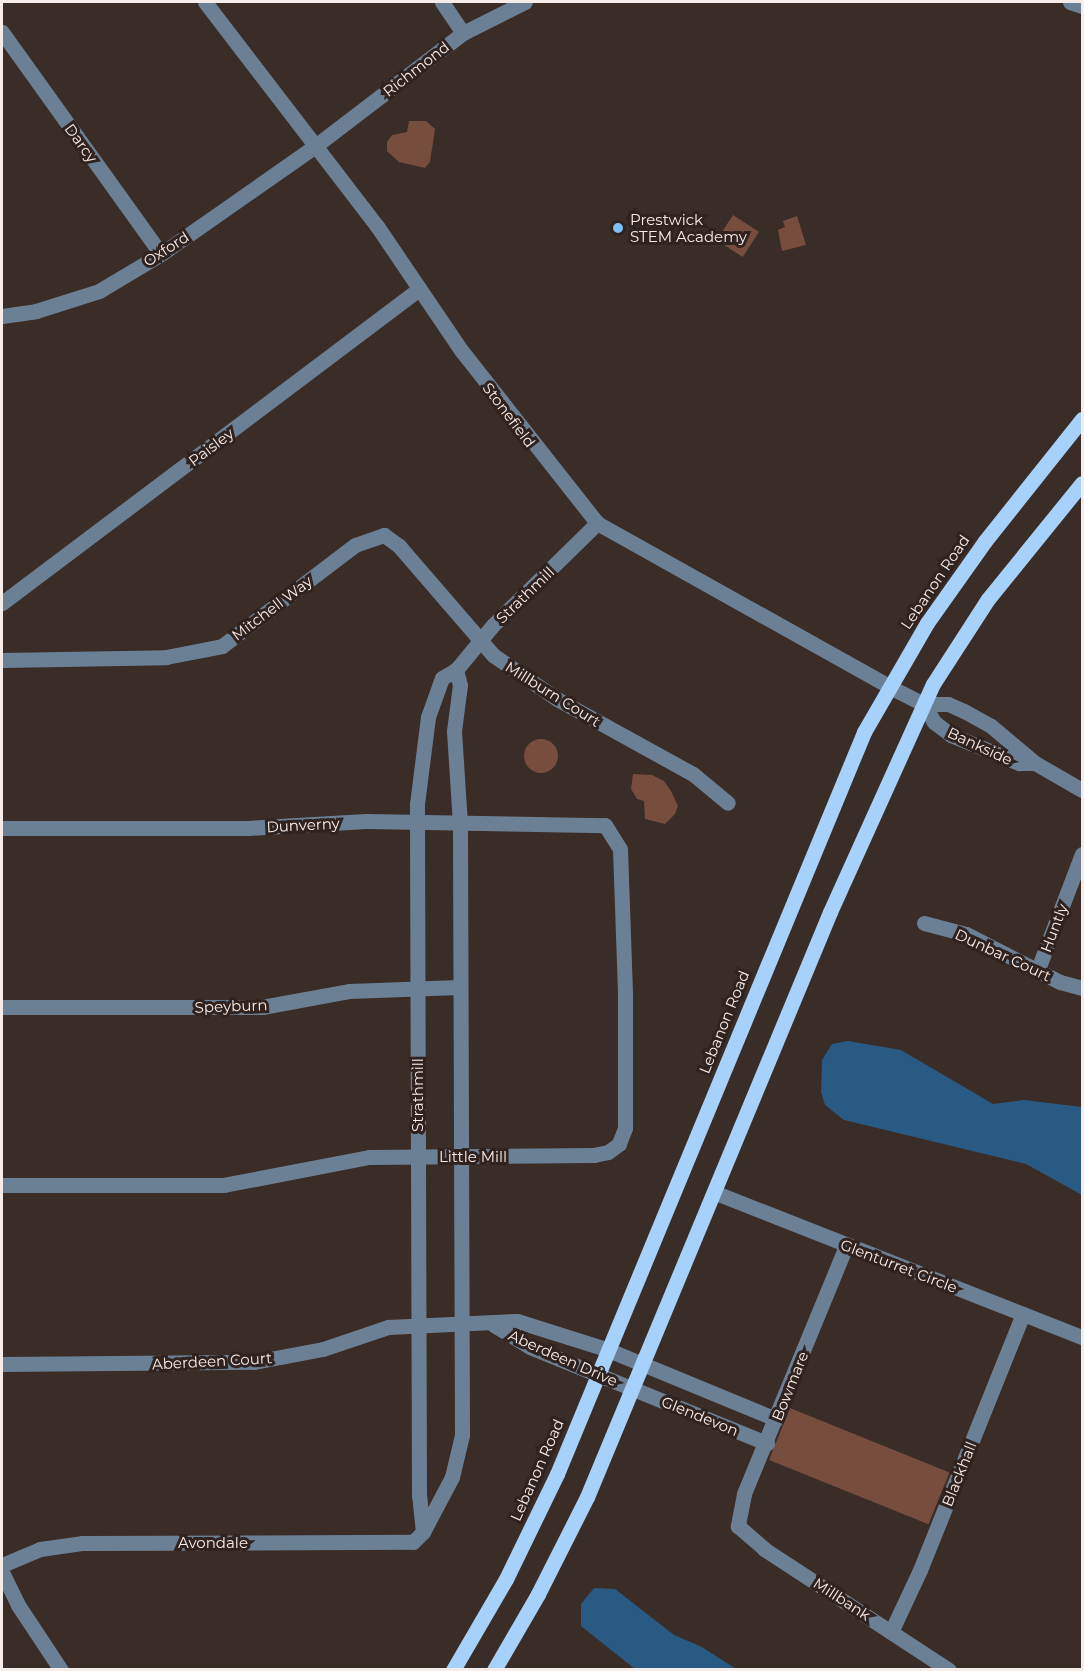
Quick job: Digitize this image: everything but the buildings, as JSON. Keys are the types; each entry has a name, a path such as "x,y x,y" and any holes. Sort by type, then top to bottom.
{"main road":[{"name":"Lebanon Road","path":"453,1670 506,1579 557,1474 606,1349 864,732 927,623 985,540 1083,419"},
{"path":"494,1670 571,1532 716,1193 830,912 924,704 988,599 1083,483"}],"street":[{"name":"Stonefield","path":"205,2 314,147 377,226 419,289 534,447 597,524 924,704"},
{"path":"442,2 463,33"},
{"name":"Richmond","path":"314,147 463,33 525,2"},
{"path":"1070,2 1083,6"},
{"name":"Darcy","path":"2,32 160,254"},
{"name":"Oxford","path":"2,316 36,311 99,291 160,254 314,147"},
{"name":"Paisley","path":"2,603 419,289"},
{"name":"Strathmill","path":"423,1532 419,1496 418,823 428,717 442,678 456,670 479,642 597,524"},
{"name":"Millburn Court","path":"377,534 391,538 479,642 526,680 660,754 728,803"},
{"name":"Mitchell Way","path":"6,657 166,657 222,646 355,545 377,534"},
{"path":"423,1532 452,1477 462,1435 459,1156 460,824 454,731 460,685 456,670"},
{"name":"Bankside","path":"1035,763 1019,763 951,735 934,722 924,704 948,704 964,711 991,726 1035,763 1083,790"},
{"name":"Dunverny","path":"2,828 247,828 418,823 605,825"},
{"name":"Little Mill","path":"2,1185 224,1185 350,1158 594,1155 619,1144 625,1128 622,878 620,849 605,825"},
{"name":"Huntly","path":"1038,969 1083,854"},
{"name":"Dunbar Court","path":"924,923 966,934 1083,988"},
{"name":"Speyburn","path":"2,1007 262,1007 350,991 459,987"},
{"name":"Glenturret Circle","path":"716,1193 846,1246 1083,1337"},
{"name":"Bowmare","path":"738,1526 744,1494 767,1443 846,1246"},
{"name":"Blackhall","path":"891,1632 920,1570 1023,1314"},
{"name":"Aberdeen Drive","path":"418,1325 494,1325 517,1321 541,1326 644,1365"},
{"name":"Aberdeen Court","path":"2,1364 254,1362 323,1348 388,1327 418,1325"},
{"name":"Aberdeen Drive","path":"494,1325 520,1342 633,1390"},
{"name":"Glendevon","path":"644,1365 776,1419"},
{"name":"Glendevon","path":"633,1390 767,1443"},
{"name":"Millbank","path":"738,1526 764,1548 949,1670"},
{"name":"Avondale","path":"2,1565 40,1548 82,1543 408,1543 423,1532"},
{"path":"2,1572 18,1605 61,1670"}],"shaded area":[{"path":"409,121 426,121 435,129 430,162 425,168 399,162 387,151 387,142 392,135 407,132"},
{"path":"733,215 759,232 743,257 717,240"},
{"path":"797,216 806,245 782,251 778,230 785,227 783,221"},
{"path":"541,739 553,744 558,756 553,768 541,773 529,768 524,756 529,744"},
{"path":"633,774 652,775 664,781 671,791 678,806 675,814 665,824 645,819 644,801 637,799 631,789"},
{"path":"790,1408 949,1472 928,1524 769,1460"}],"water":[{"path":"848,1041 901,1050 993,1104 1024,1100 1082,1107 1082,1195 1026,1164 844,1120 825,1105 821,1092 822,1060 832,1044"},
{"path":"594,1588 615,1589 674,1635 702,1647 736,1669 635,1669 581,1626 581,1604"}],"place":[{"name":"Prestwick STEM Academy","path":"618,228"}]}
